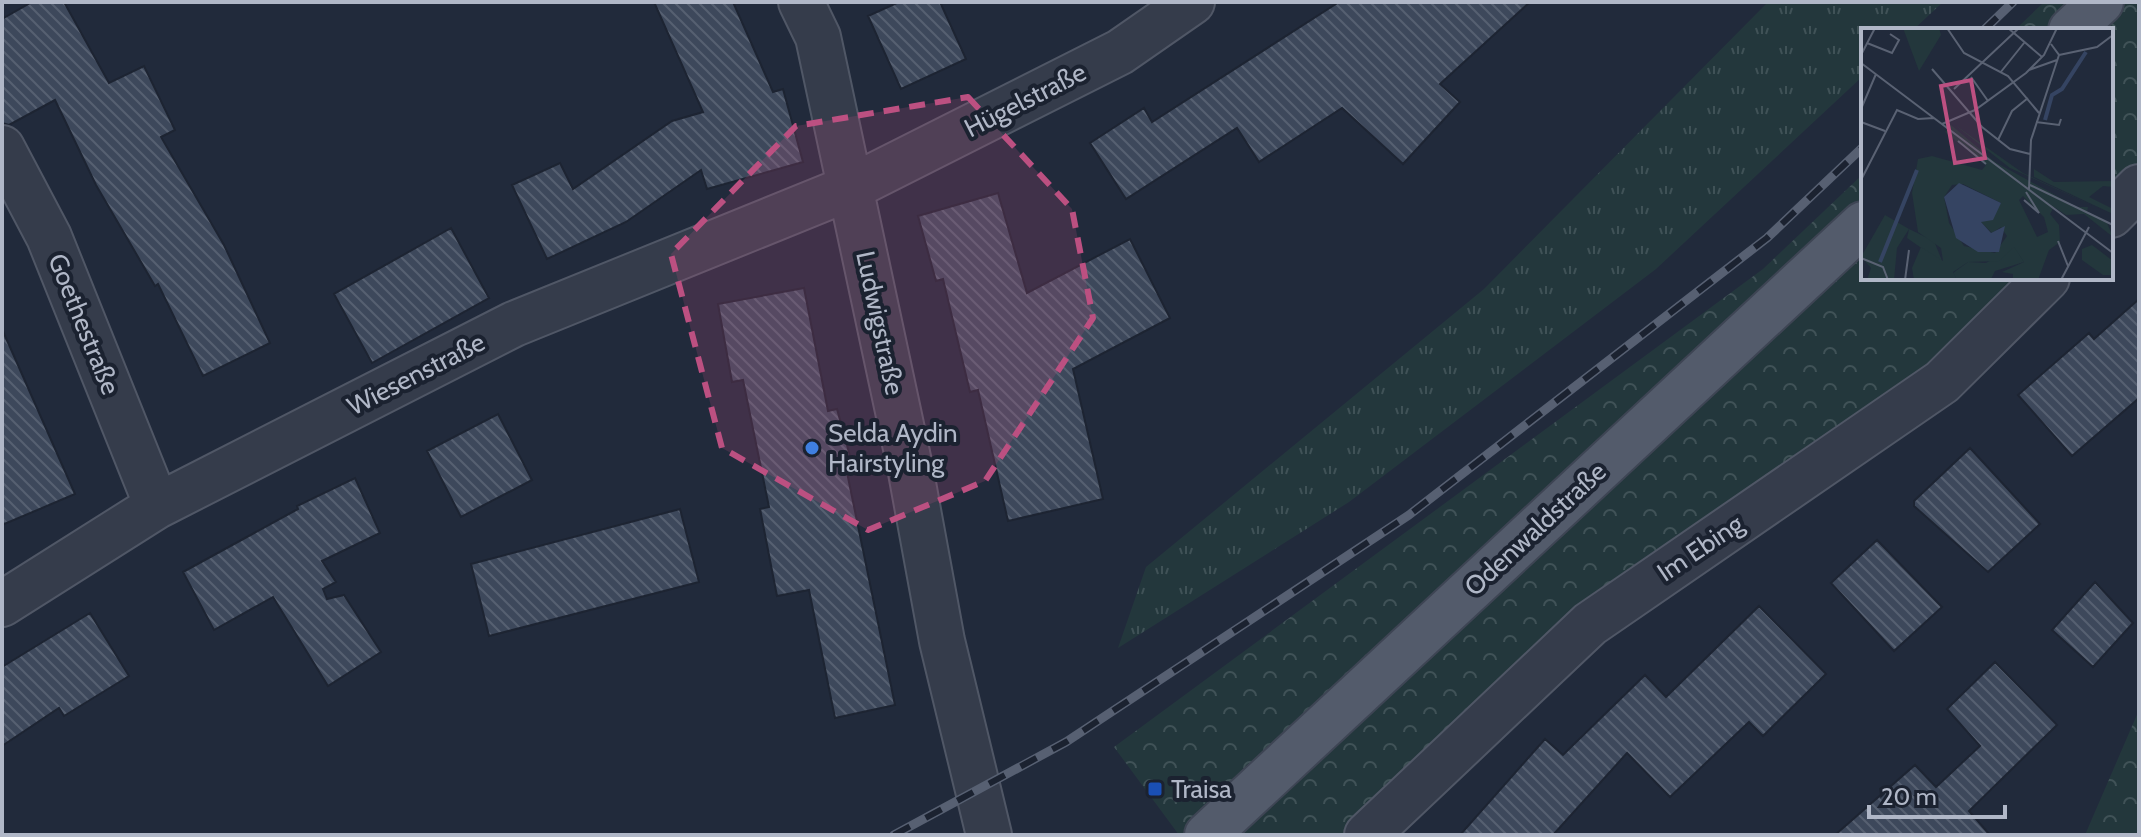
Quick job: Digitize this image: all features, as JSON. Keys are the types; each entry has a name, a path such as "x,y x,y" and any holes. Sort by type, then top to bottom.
{"main road":[{"path":"2073,28 2101,2"},
{"name":"Odenwaldstraße","path":"1207,835 1861,226"}],"street":[{"name":"Ludwigstraße","path":"801,2 818,37 852,187 942,641 989,835"},
{"name":"Hügelstraße","path":"852,187 1120,52 1192,2"},
{"name":"Goethestraße","path":"2,148 49,237 157,506"},
{"name":"Wiesenstraße","path":"2,604 157,506 514,324 852,187"},
{"path":"2113,213 2139,187"},
{"name":"Im Ebing","path":"1367,835 1590,624 1942,382 2045,280"}],"highlighted area":[{"path":"968,97 1072,209 1093,318 985,481 868,530 722,448 671,254 796,126"}],"green space":[{"path":"1768,2 1943,2 1915,28 1861,28 1861,78 1656,269 1349,502 1118,648 1146,567 1484,289"},
{"path":"2044,2 2139,2 2139,187 2113,213 2113,28 2017,28"},
{"path":"1861,176 1861,280 2044,280 1590,624 1367,835 1179,835 1114,747 1763,269"},
{"path":"2139,710 2139,835 2085,835"}],"building":[{"path":"32,2 64,2 109,83 144,66 175,130 161,137 224,245 270,343 203,376 158,284 155,286 96,185 55,100 9,125 2,123 2,19"},
{"path":"654,2 733,2 773,92 783,89 803,162 707,189 701,170 626,222 547,259 512,185 560,163 573,189 672,121 703,112"},
{"path":"899,2 940,2 966,59 901,89 868,16"},
{"path":"1339,2 1530,2 1440,84 1460,102 1403,164 1342,108 1259,162 1237,128 1126,199 1090,143 1144,108 1152,122"},
{"path":"998,193 1027,293 1130,239 1170,318 1073,369 1103,499 1008,521 978,390 970,392 943,279 936,281 918,216"},
{"path":"451,228 489,298 372,363 334,294"},
{"path":"804,288 828,411 837,409 850,456 844,458 895,705 835,718 809,590 777,596 760,509 769,507 743,380 732,382 718,304"},
{"path":"2139,299 2139,398 2072,456 2018,395 2089,333 2094,339"},
{"path":"2,329 75,494 2,525"},
{"path":"498,414 532,480 461,517 427,451"},
{"path":"1970,448 2040,524 1988,572 1914,506 1914,501"},
{"path":"355,478 380,533 322,561 336,582 323,589 327,599 344,595 381,652 328,686 273,597 214,630 183,572 298,509 297,506"},
{"path":"680,509 699,582 489,636 471,564"},
{"path":"1877,540 1942,607 1894,651 1831,583"},
{"path":"2095,582 2133,623 2093,667 2052,630"},
{"path":"1759,606 1826,674 1763,736 1749,722 1670,797 1627,753 1553,835 1460,835 1545,739 1563,755 1645,675 1666,697"},
{"path":"90,613 129,676 64,716 59,708 2,746 2,667"},
{"path":"1995,662 2057,725 1969,811 1990,835 1835,835 1915,765 1936,787 1980,746 1947,709"}],"railway":[{"path":"1986,28 2013,2"},
{"path":"894,835 1066,742 1409,515 1767,238 1861,149"}],"place":[{"name":"Selda Aydin Hairstyling","path":"812,448"},
{"name":"Traisa","path":"1155,789"}]}
